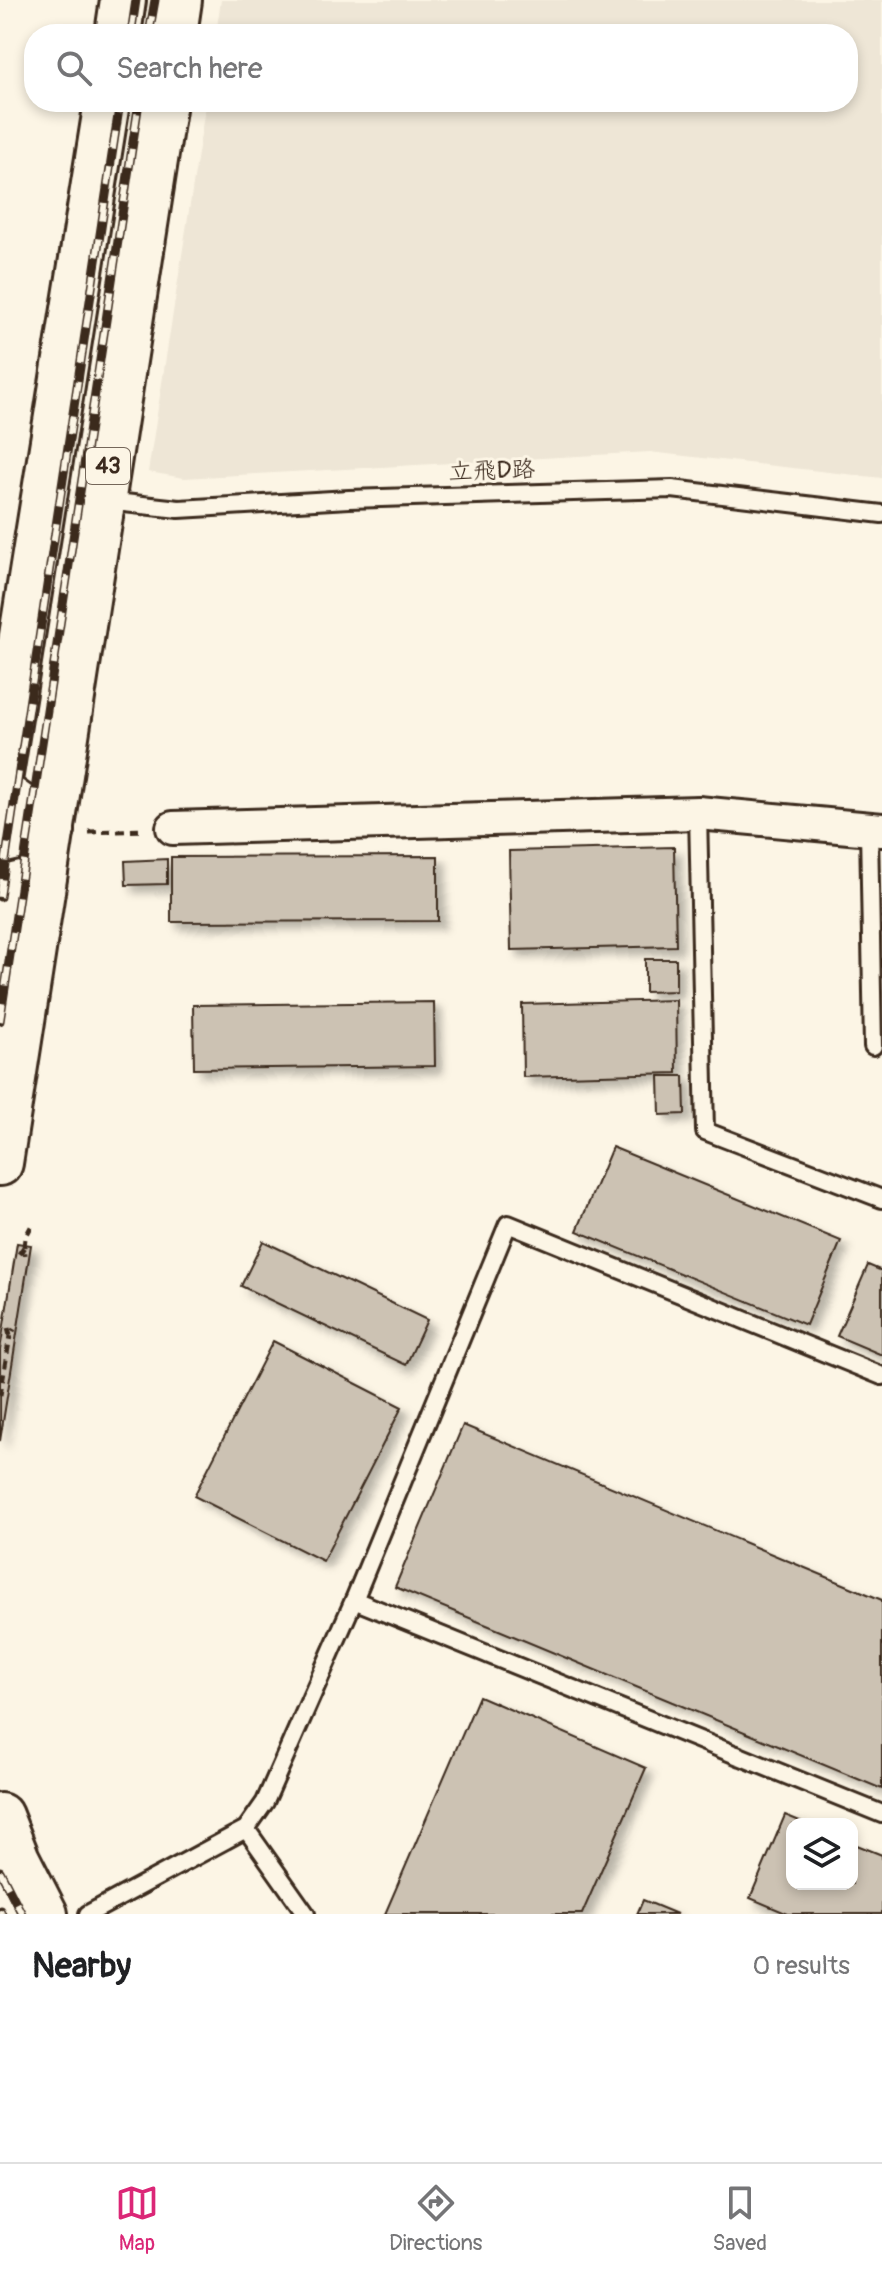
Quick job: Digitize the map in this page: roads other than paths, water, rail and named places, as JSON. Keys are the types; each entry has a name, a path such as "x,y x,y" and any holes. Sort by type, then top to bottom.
{"main road":[{"path":"119,24 123,0"},
{"path":"175,24 179,0"},
{"name":"43","path":"0,774 105,112"},
{"name":"43","path":"0,1163 68,831 103,500 162,112"},
{"path":"0,792 68,831"},
{"path":"0,841 68,831"},
{"path":"0,1816 17,1859 45,1914"}],"street":[{"path":"173,828 698,813 875,830"}],"lane":[{"name":"立飛D路","path":"103,500 179,509 349,499 672,489 882,514"},
{"path":"698,813 705,1131 882,1199"},
{"path":"873,1046 875,830"},
{"path":"88,1914 246,1829 265,1802 354,1600 508,1224 882,1376"},
{"path":"354,1600 882,1814"},
{"path":"246,1829 306,1914"}],"railway":[{"path":"132,24 136,0"},
{"path":"151,24 155,0"},
{"path":"0,897 118,112"},
{"path":"0,1021 137,112"},
{"path":"0,1871 22,1914"},
{"path":"0,1910 2,1914"}]}
